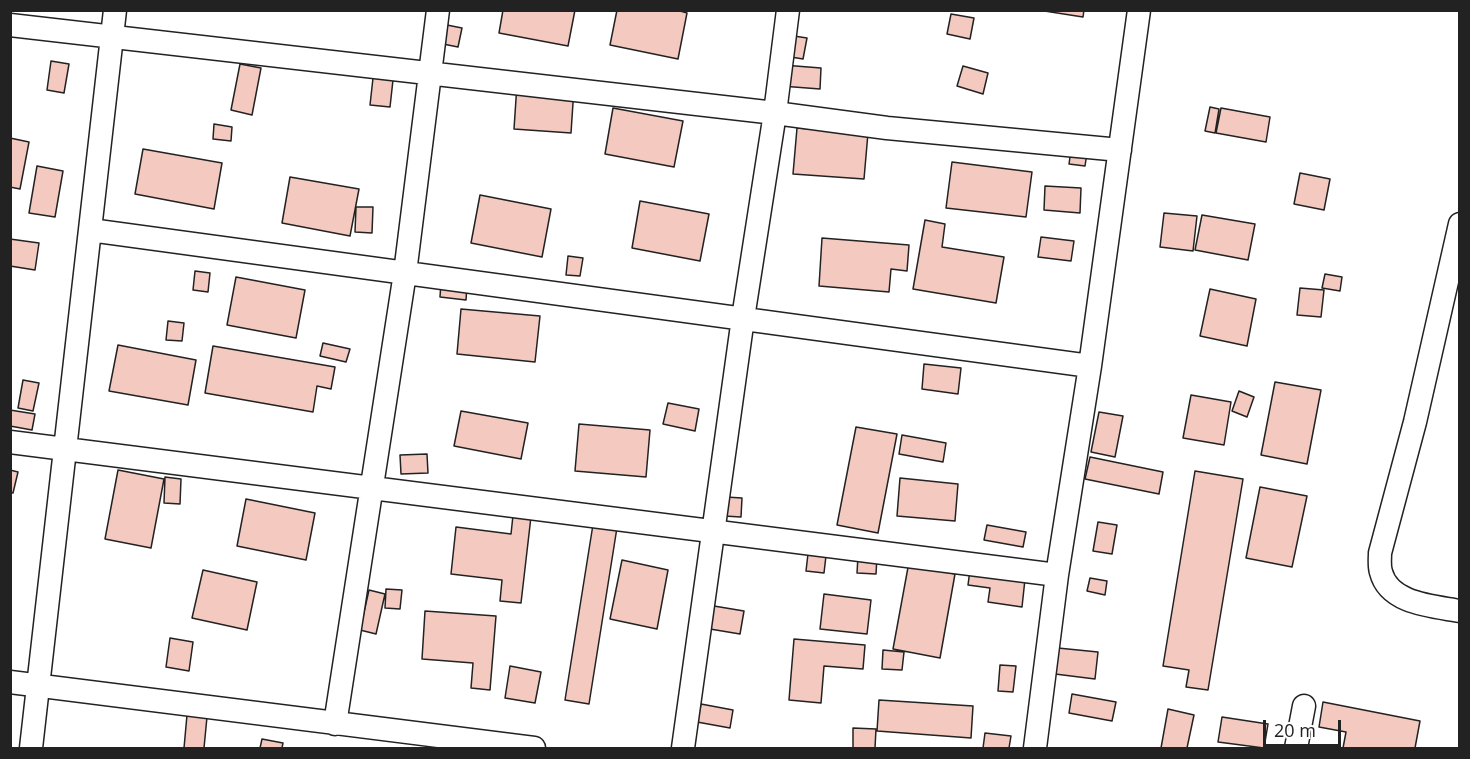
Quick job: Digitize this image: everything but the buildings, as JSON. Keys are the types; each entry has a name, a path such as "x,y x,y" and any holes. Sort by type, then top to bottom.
{"street":[{"path":"31,748 115,10"},
{"path":"335,724 405,273 438,10"},
{"path":"683,748 788,10"},
{"path":"1035,748 1056,575 1090,366 1139,10"},
{"path":"10,24 775,113 886,128 1120,150"},
{"path":"1460,224 1414,422 1380,553 1380,571 1386,585 1404,598 1460,611"},
{"path":"90,230 1090,366"},
{"path":"10,442 1056,575"},
{"path":"10,682 335,724 481,746 534,748"},
{"path":"1296,748 1304,706"}]}
